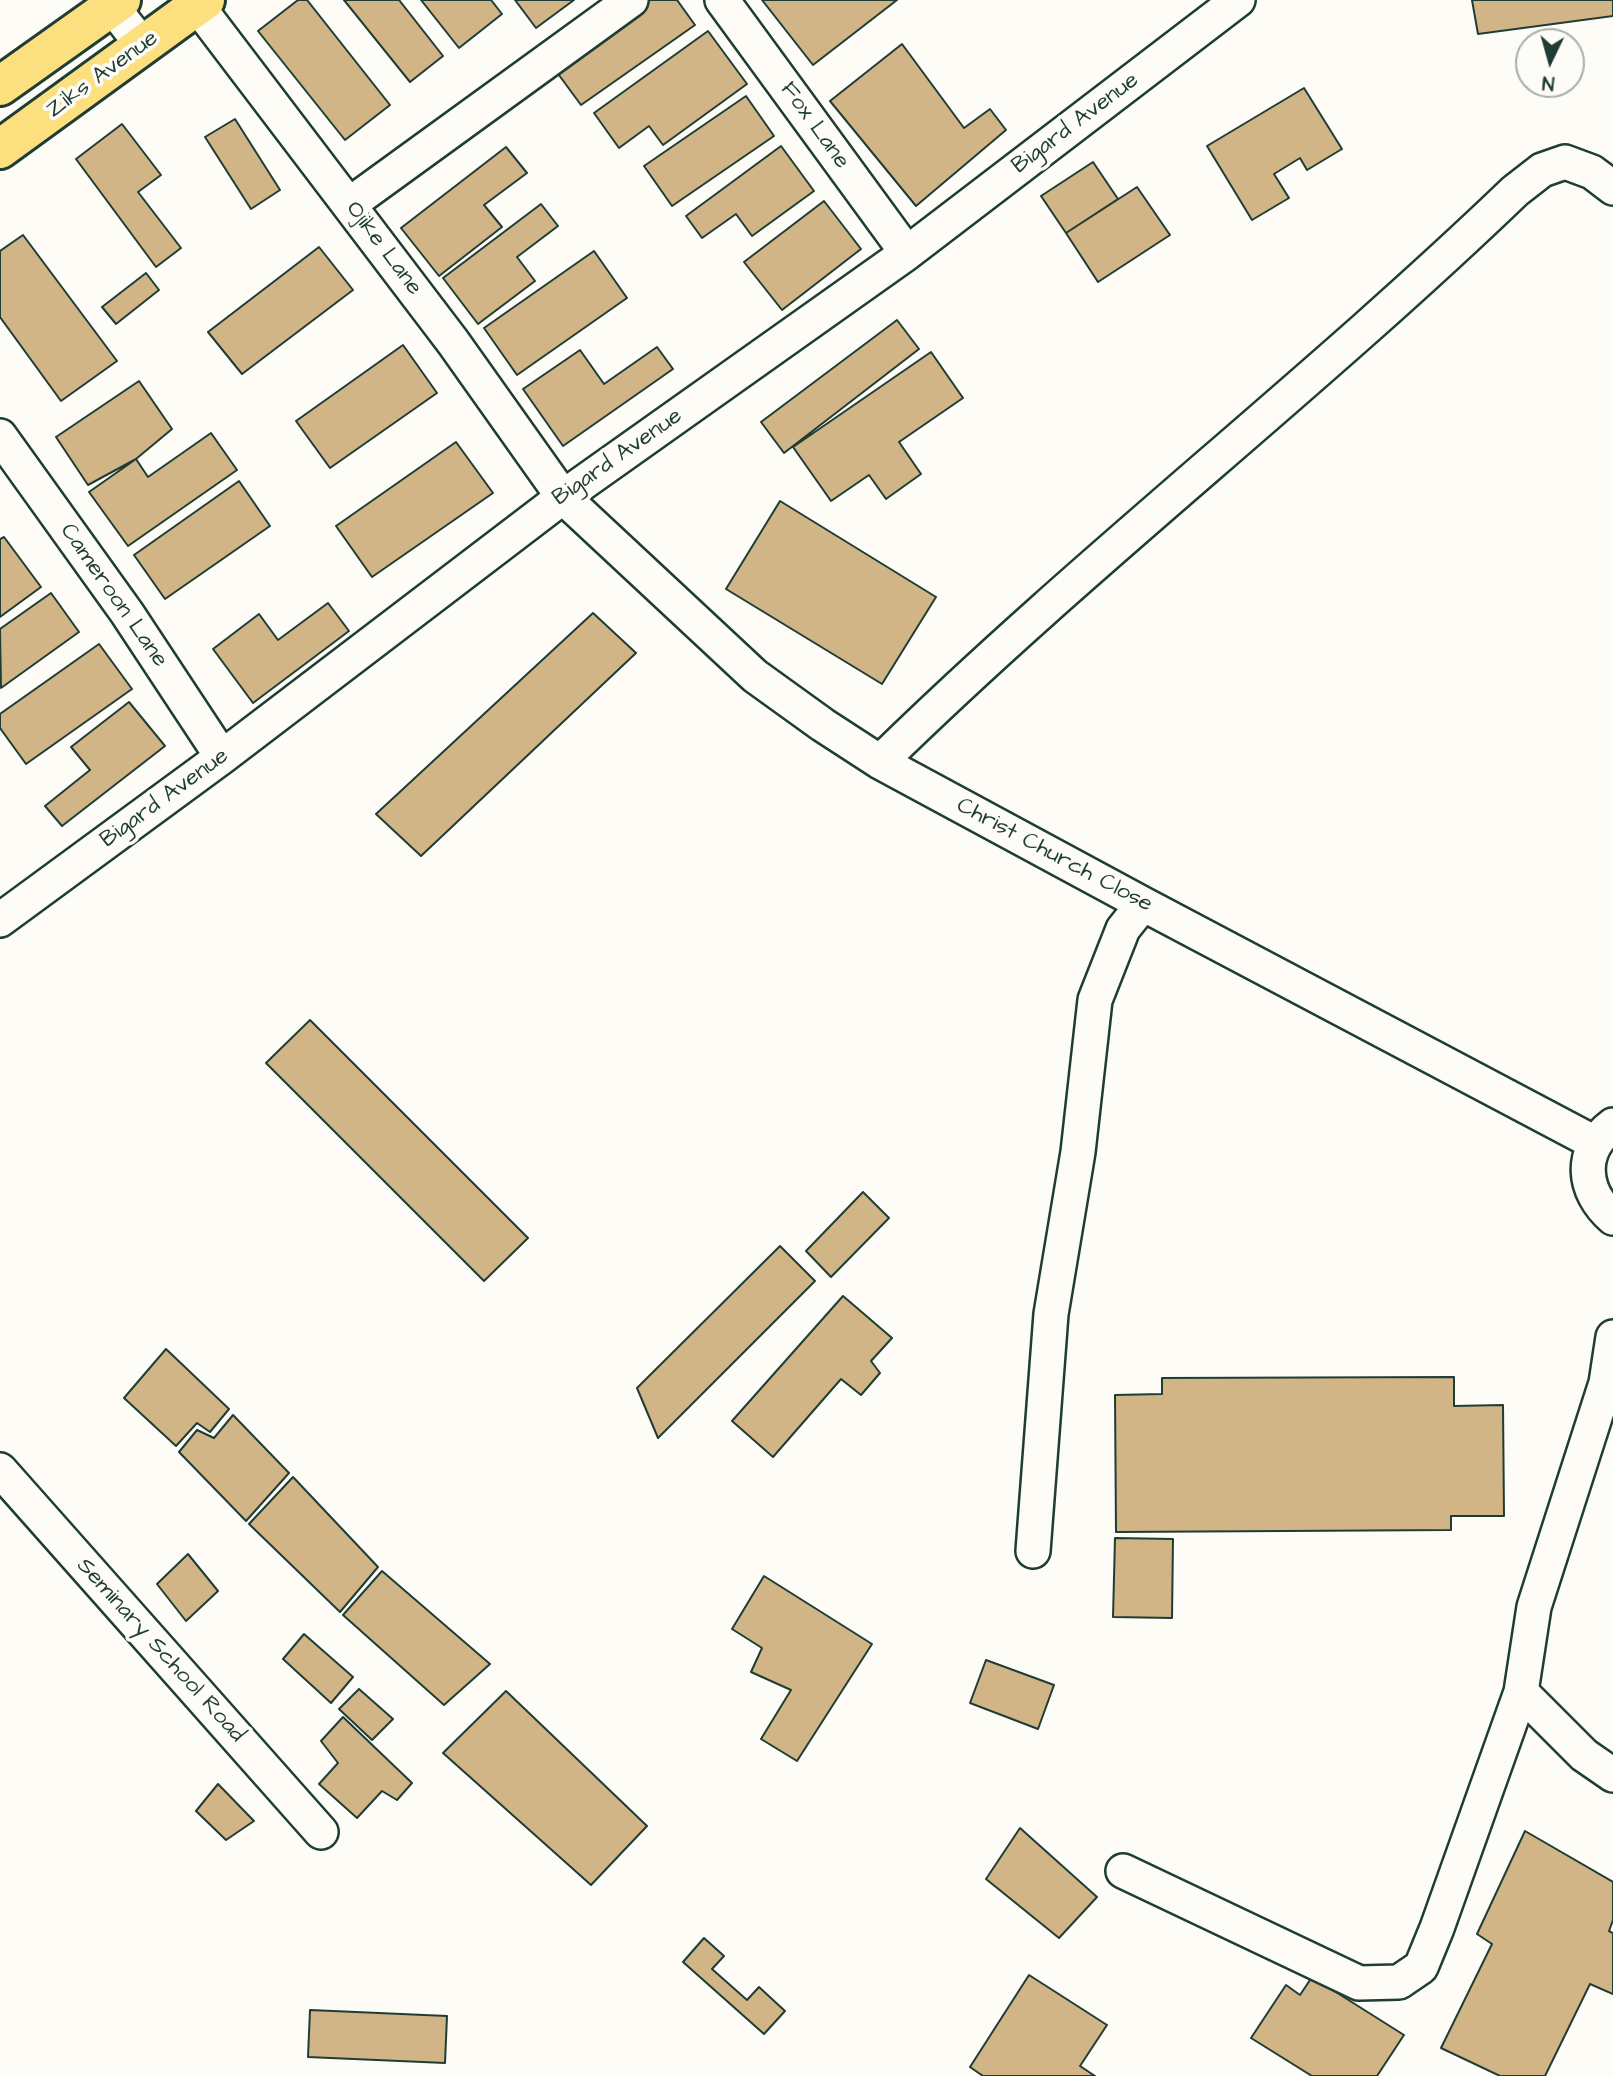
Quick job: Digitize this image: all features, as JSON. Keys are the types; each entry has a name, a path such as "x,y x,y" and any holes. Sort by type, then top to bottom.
{"main road":[{"path":"0,86 113,2"},
{"name":"Ziks Avenue","path":"0,149 143,46 198,2"}],"street":[{"path":"350,204 631,0"},
{"name":"Fox Lane","path":"722,0 907,253"},
{"name":"Bigard Avenue","path":"0,920 222,757 562,497 907,253 1238,0"},
{"path":"113,2 143,46"},
{"name":"Ojike Lane","path":"198,2 453,342 562,497"},
{"path":"880,762 957,687 1113,547 1328,364 1515,191 1542,170 1565,162 1592,172 1613,188"},
{"name":"Cameroon Lane","path":"0,436 127,613 222,757"},
{"name":"Christ Church Close","path":"562,497 755,676 880,762 1143,904 1604,1134"},
{"path":"1033,1551 1051,1314 1078,1152 1095,1000 1123,929 1143,904"},
{"path":"1604,1134 1590,1156 1588,1174 1591,1192 1600,1207 1613,1218"},
{"path":"1123,1871 1359,1983 1399,1982 1421,1967 1521,1692 1534,1607 1606,1383 1613,1337"},
{"name":"Seminary School Road","path":"0,1470 321,1832"},
{"path":"1521,1692 1584,1755 1613,1775"}],"building":[{"path":"298,0 307,0 390,105 345,140 258,31"},
{"path":"344,0 399,0 443,56 410,82"},
{"path":"421,0 491,0 502,14 459,48"},
{"path":"515,0 574,0 536,28"},
{"path":"648,0 677,0 695,25 581,105 553,67"},
{"path":"762,0 897,0 813,65"},
{"path":"1472,0 1613,0 1613,16 1478,34"},
{"path":"708,31 747,84 663,145 649,126 619,148 594,113"},
{"path":"902,44 964,128 990,109 1006,130 916,206 830,101"},
{"path":"1304,88 1342,149 1307,170 1300,158 1274,174 1289,198 1252,220 1207,146"},
{"path":"746,96 774,136 672,206 644,166"},
{"path":"235,119 280,190 251,209 205,137"},
{"path":"122,124 161,175 138,192 181,248 156,267 76,159"},
{"path":"781,146 814,191 752,236 736,214 702,238 686,216"},
{"path":"506,147 527,173 484,205 502,227 439,276 401,228"},
{"path":"1093,162 1118,199 1066,233 1041,196"},
{"path":"1137,187 1170,235 1098,282 1066,233"},
{"path":"824,201 861,249 782,310 744,262"},
{"path":"541,204 558,226 517,257 535,281 478,324 443,278"},
{"path":"23,235 117,361 61,401 0,317 0,251"},
{"path":"319,247 353,290 242,374 208,332"},
{"path":"594,251 627,298 517,375 484,328"},
{"path":"146,273 159,290 116,324 102,307"},
{"path":"897,320 919,349 784,453 761,422"},
{"path":"403,345 437,393 330,468 296,421"},
{"path":"657,347 673,369 563,446 523,389 580,350 604,384"},
{"path":"931,352 963,398 899,442 921,474 886,499 869,475 831,501 793,447"},
{"path":"139,381 172,429 136,459 88,485 56,437"},
{"path":"211,433 237,470 128,546 89,492 136,459 148,477"},
{"path":"456,442 493,493 372,577 336,526"},
{"path":"239,481 270,526 165,599 134,555"},
{"path":"780,501 936,597 882,684 726,589"},
{"path":"4,537 41,587 0,617 0,539"},
{"path":"51,593 79,632 1,688 0,629"},
{"path":"328,603 349,631 253,703 213,649 259,614 278,640"},
{"path":"593,613 636,653 421,856 376,814"},
{"path":"99,644 132,689 26,764 0,728 0,714"},
{"path":"129,702 165,746 62,826 45,806 90,770 71,747"},
{"path":"310,1020 528,1238 484,1281 266,1063"},
{"path":"863,1192 889,1218 831,1277 806,1251"},
{"path":"780,1246 815,1281 658,1438 637,1388"},
{"path":"843,1296 892,1338 871,1361 880,1373 861,1395 841,1379 773,1457 732,1421"},
{"path":"166,1349 229,1409 210,1432 197,1423 176,1446 124,1398"},
{"path":"1454,1377 1454,1406 1503,1405 1504,1516 1451,1516 1451,1530 1116,1532 1115,1395 1162,1394 1162,1378"},
{"path":"233,1415 289,1473 246,1521 179,1452 197,1430 214,1438"},
{"path":"293,1477 378,1567 340,1612 249,1524"},
{"path":"1115,1538 1173,1539 1172,1618 1113,1617"},
{"path":"188,1554 218,1591 186,1621 157,1584"},
{"path":"382,1571 490,1664 444,1705 343,1615"},
{"path":"764,1576 872,1644 797,1761 761,1739 791,1690 751,1672 762,1648 732,1629"},
{"path":"304,1634 353,1677 331,1703 283,1659"},
{"path":"986,1660 1054,1685 1038,1729 970,1703"},
{"path":"359,1689 393,1719 372,1740 339,1709"},
{"path":"506,1691 647,1826 591,1885 443,1753"},
{"path":"343,1717 412,1783 397,1800 382,1791 357,1818 319,1784 338,1763 321,1741"},
{"path":"218,1784 254,1821 226,1840 196,1811"},
{"path":"1020,1828 1097,1897 1059,1938 986,1879"},
{"path":"1525,1831 1613,1882 1613,1920 1609,1931 1613,1933 1613,1994 1590,1984 1545,2076 1500,2076 1441,2048 1492,1944 1477,1934"},
{"path":"704,1938 724,1956 712,1969 747,2000 759,1987 785,2011 764,2034 683,1962"},
{"path":"1029,1975 1107,2025 1080,2066 1095,2076 983,2076 970,2067"},
{"path":"1312,1977 1404,2035 1377,2076 1312,2076 1251,2038 1286,1985 1300,1995"},
{"path":"310,2010 447,2016 445,2063 308,2057"}]}
